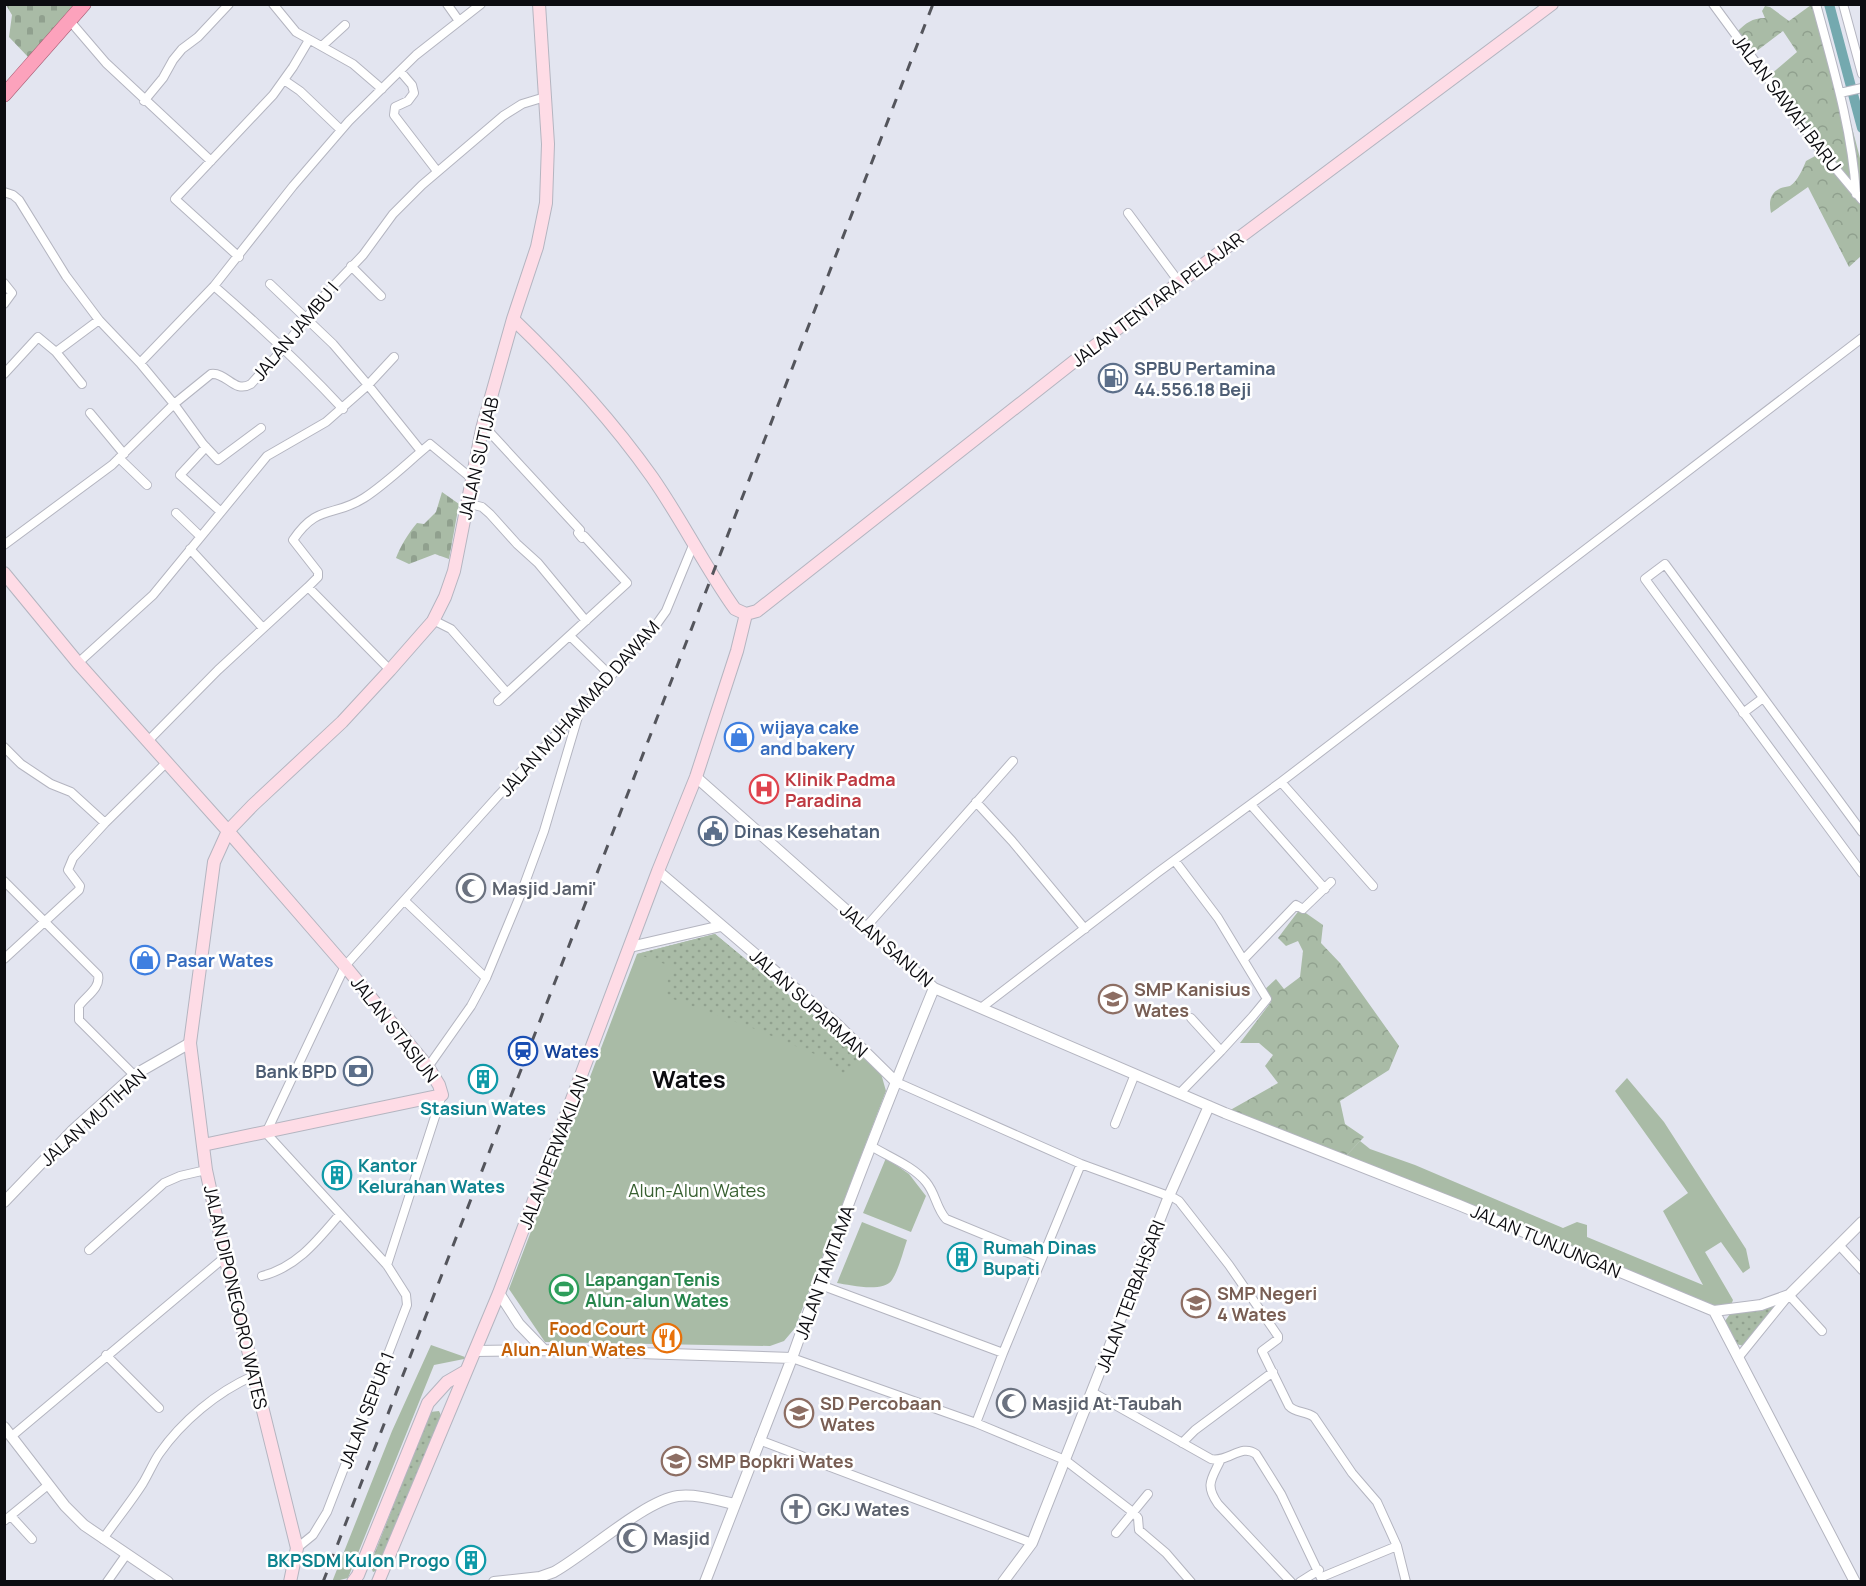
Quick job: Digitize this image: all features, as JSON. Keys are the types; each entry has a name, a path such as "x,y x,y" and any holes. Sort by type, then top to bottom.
{"highway":[{"path":"6,90 84,4"}],"main road":[{"name":"JALAN SUTIJAB","path":"190,1043 213,862 228,831 253,804 342,722 390,670 433,620 445,597 454,571 483,425 513,319 537,247 546,203 548,144 539,4"},
{"name":"JALAN TENTARA PELAJAR","path":"746,614 757,611 769,603 1179,282 1552,4"},
{"path":"513,319 576,383 620,433 654,480 735,609 746,614"},
{"name":"JALAN STASIUN","path":"4,573 78,663 345,966 428,1067 442,1095"},
{"name":"JALAN PERWAKILAN","path":"378,1581 499,1293 658,871 696,777 737,651 746,614"},
{"name":"JALAN DIPONEGORO WATES","path":"190,1043 206,1170 253,1376 297,1548"},
{"path":"203,1145 442,1095"},
{"path":"353,1581 358,1575 428,1402 447,1382 466,1371"},
{"path":"290,1581 297,1548"}],"street":[{"path":"144,100 163,78 182,49 198,37 229,4"},
{"path":"273,4 296,32 353,64 382,88"},
{"path":"447,4 459,21"},
{"path":"140,363 239,257 293,186 341,129 400,71 481,4"},
{"name":"JALAN SAWAH BARU","path":"1713,4 1820,150 1859,197"},
{"path":"1816,4 1843,92 1859,197"},
{"path":"1843,4 1862,74"},
{"path":"70,21 106,63 211,161"},
{"path":"322,46 345,25"},
{"path":"239,257 175,201 273,95 309,40"},
{"path":"400,71 412,85 414,93 408,101 395,107 394,115 437,171"},
{"path":"284,80 341,129"},
{"path":"1843,92 1861,88"},
{"name":"JALAN JAMBU I","path":"4,545 122,456 174,404 211,374 216,373 238,388 244,388 250,384 282,350 305,318 363,255 393,214 437,171 503,116 522,104 545,97"},
{"path":"4,192 14,195 19,200 66,276 99,320 140,363 217,459 221,460 261,428"},
{"path":"1128,213 1179,282"},
{"path":"351,266 381,296"},
{"path":"4,283 12,293 4,304"},
{"path":"270,284 333,344 421,451"},
{"path":"214,286 313,377 343,409"},
{"path":"56,352 99,320"},
{"path":"4,374 38,338 56,352 82,384"},
{"path":"981,1008 1281,783 1862,338"},
{"path":"78,663 147,601 267,456 318,427 343,409 394,357"},
{"path":"90,413 122,456 147,484"},
{"path":"483,425 580,529 578,533 582,538 584,536 627,583 498,701"},
{"path":"148,741 218,670 319,575 315,566 293,541 303,526 319,514 350,506 365,497 430,444 471,478"},
{"path":"206,447 180,475 221,512"},
{"path":"466,503 482,507 490,514 538,563 586,621"},
{"path":"176,513 201,536"},
{"name":"JALAN MUHAMMAD DAWAM","path":"266,1133 345,966 497,797 611,676 666,611 694,543"},
{"path":"190,549 263,628"},
{"path":"1862,832 1665,564 1645,579 1862,873"},
{"path":"308,587 390,670"},
{"path":"433,620 451,629 507,693"},
{"path":"570,636 611,676"},
{"path":"1743,713 1763,698"},
{"path":"428,1067 471,1006 486,978 544,831 580,710"},
{"path":"4,747 21,764 41,778 71,792 105,822"},
{"path":"866,927 1013,761"},
{"path":"4,959 79,890 80,886 68,870 70,863 105,822 167,762"},
{"name":"JALAN SANUN","path":"696,777 934,988 1209,1106"},
{"path":"1281,783 1373,886"},
{"path":"976,802 1012,841 1084,929"},
{"path":"1244,959 1296,905 1303,909 1328,885 1251,805"},
{"path":"1175,861 1218,918 1267,999 1254,1016 1180,1093"},
{"name":"JALAN SUPARMAN","path":"658,871 838,1025 896,1082"},
{"path":"4,881 98,975 100,979 97,986 79,1006 79,1020 134,1075"},
{"path":"405,901 486,978"},
{"path":"630,947 721,926"},
{"name":"JALAN TAMTAMA","path":"475,1351 544,1350 792,1358 818,1284 934,988"},
{"path":"1191,1018 1221,1051"},
{"name":"JALAN MUTIHAN","path":"4,1202 73,1130 134,1075 190,1043"},
{"path":"1115,1124 1135,1074"},
{"path":"896,1082 1081,1164 1179,1201 1203,1230 1278,1336 1278,1339 1262,1351 1290,1408 1314,1417 1352,1473 1377,1502 1397,1546 1406,1581"},
{"path":"387,1264 442,1095"},
{"name":"JALAN TERBAHSARI","path":"1003,1581 1032,1543 1169,1196 1209,1106"},
{"name":"JALAN TUNJUNGAN","path":"1209,1106 1459,1204 1714,1311"},
{"name":"JALAN SEPUR 1","path":"266,1133 387,1264 406,1296 407,1305 327,1512 314,1535 297,1548"},
{"path":"871,1146 916,1173 926,1182 939,1211 946,1219 1041,1258"},
{"path":"976,1423 1081,1164"},
{"path":"89,1250 164,1183 180,1176 206,1170"},
{"path":"262,1276 284,1269 299,1259 340,1214"},
{"path":"1738,1358 1789,1295 1862,1222"},
{"path":"1839,1245 1862,1270"},
{"path":"168,1581 84,1525 65,1506 7,1432 106,1355 225,1257"},
{"path":"818,1284 1003,1353"},
{"path":"499,1293 519,1324 544,1350"},
{"path":"1789,1295 1761,1305 1714,1311 1855,1581"},
{"path":"1789,1295 1822,1331"},
{"path":"106,1355 159,1408"},
{"path":"705,1581 792,1358 976,1423 1065,1460 1133,1511 1137,1516 1139,1530 1166,1553 1191,1581"},
{"path":"1182,1443 1202,1424 1272,1372"},
{"path":"103,1539 143,1483 170,1439 208,1402 253,1376"},
{"path":"1092,1392 1211,1459 1220,1461 1248,1449 1256,1454 1281,1494 1321,1576"},
{"path":"759,1440 1032,1543"},
{"path":"1220,1461 1209,1487 1210,1493 1223,1510 1291,1581"},
{"path":"32,1539 8,1519 48,1485"},
{"path":"1116,1533 1148,1494"},
{"path":"494,1581 540,1577 554,1572 634,1517 666,1499 690,1496 734,1504"},
{"path":"1300,1581 1321,1576 1397,1546"},
{"path":"107,1581 126,1555"}],"green space":[{"path":"6,5 76,5 29,58 9,37 12,15"},
{"path":"1811,5 1820,5 1861,162 1861,196 1770,75 1797,52 1783,31 1754,53 1737,32 1756,19 1765,18 1762,11 1765,6 1770,7 1789,21"},
{"path":"1820,155 1861,205 1861,256 1849,267 1808,187 1771,213 1772,195 1777,190 1793,184 1806,161"},
{"path":"442,492 459,504 449,559 435,554 409,564 396,558 417,523 424,524 436,512"},
{"path":"1300,909 1323,925 1321,943 1340,963 1399,1046 1389,1070 1340,1101 1345,1124 1364,1137 1343,1159 1225,1113 1278,1083 1265,1066 1273,1055 1259,1043 1240,1043 1271,1002 1263,991 1276,979 1284,989 1300,977 1303,951 1298,941 1286,946 1278,938"},
{"name":"Alun-Alun Wates","path":"715,934 880,1070 886,1091 795,1328 784,1341 770,1346 545,1342 509,1289 637,954"},
{"path":"715,934 862,1056 844,1076 824,1058 755,1029 662,995 673,967 637,954"},
{"path":"1627,1078 1664,1122 1746,1249 1750,1268 1743,1273 1721,1242 1705,1252 1733,1300 1731,1305 1714,1311 1343,1159 1360,1141 1370,1149 1415,1165 1563,1228 1577,1222 1587,1225 1587,1237 1703,1285 1663,1211 1688,1193 1615,1091"},
{"path":"886,1158 909,1174 926,1196 911,1232 863,1213"},
{"path":"862,1222 907,1240 899,1266 888,1284 866,1287 837,1283"},
{"path":"1776,1306 1744,1346 1736,1344 1725,1321 1730,1314"},
{"path":"431,1345 465,1357 434,1365 348,1578 332,1582 392,1431"},
{"path":"439,1411 442,1418 380,1569 373,1572 370,1565 430,1412"}],"waterway":[{"path":"1829,4 1862,128"}],"railway":[{"path":"323,1582 933,4"}],"place":[{"name":"SPBU Pertamina 44.556.18 Beji","path":"1113,378"},
{"name":"wijaya cake and bakery","path":"739,737"},
{"name":"Klinik Padma Paradina","path":"764,789"},
{"name":"Dinas Kesehatan","path":"713,831"},
{"name":"Masjid Jami'","path":"471,888"},
{"name":"Pasar Wates","path":"145,960"},
{"name":"SMP Kanisius Wates","path":"1113,999"},
{"name":"Wates","path":"523,1051"},
{"name":"Bank BPD","path":"358,1071"},
{"name":"Stasiun Wates","path":"483,1079"},
{"name":"Kantor Kelurahan Wates","path":"337,1175"},
{"name":"Rumah Dinas Bupati","path":"962,1257"},
{"name":"Lapangan Tenis Alun-alun Wates","path":"564,1289"},
{"name":"SMP Negeri 4 Wates","path":"1196,1303"},
{"name":"Food Court Alun-Alun Wates","path":"667,1338"},
{"name":"Masjid At-Taubah","path":"1011,1403"},
{"name":"SD Percobaan Wates","path":"799,1413"},
{"name":"SMP Bopkri Wates","path":"676,1461"},
{"name":"GKJ Wates","path":"796,1509"},
{"name":"Masjid","path":"632,1538"},
{"name":"BKPSDM Kulon Progo","path":"471,1560"}],"district":[{"name":"Wates","path":"689,1078"}]}
